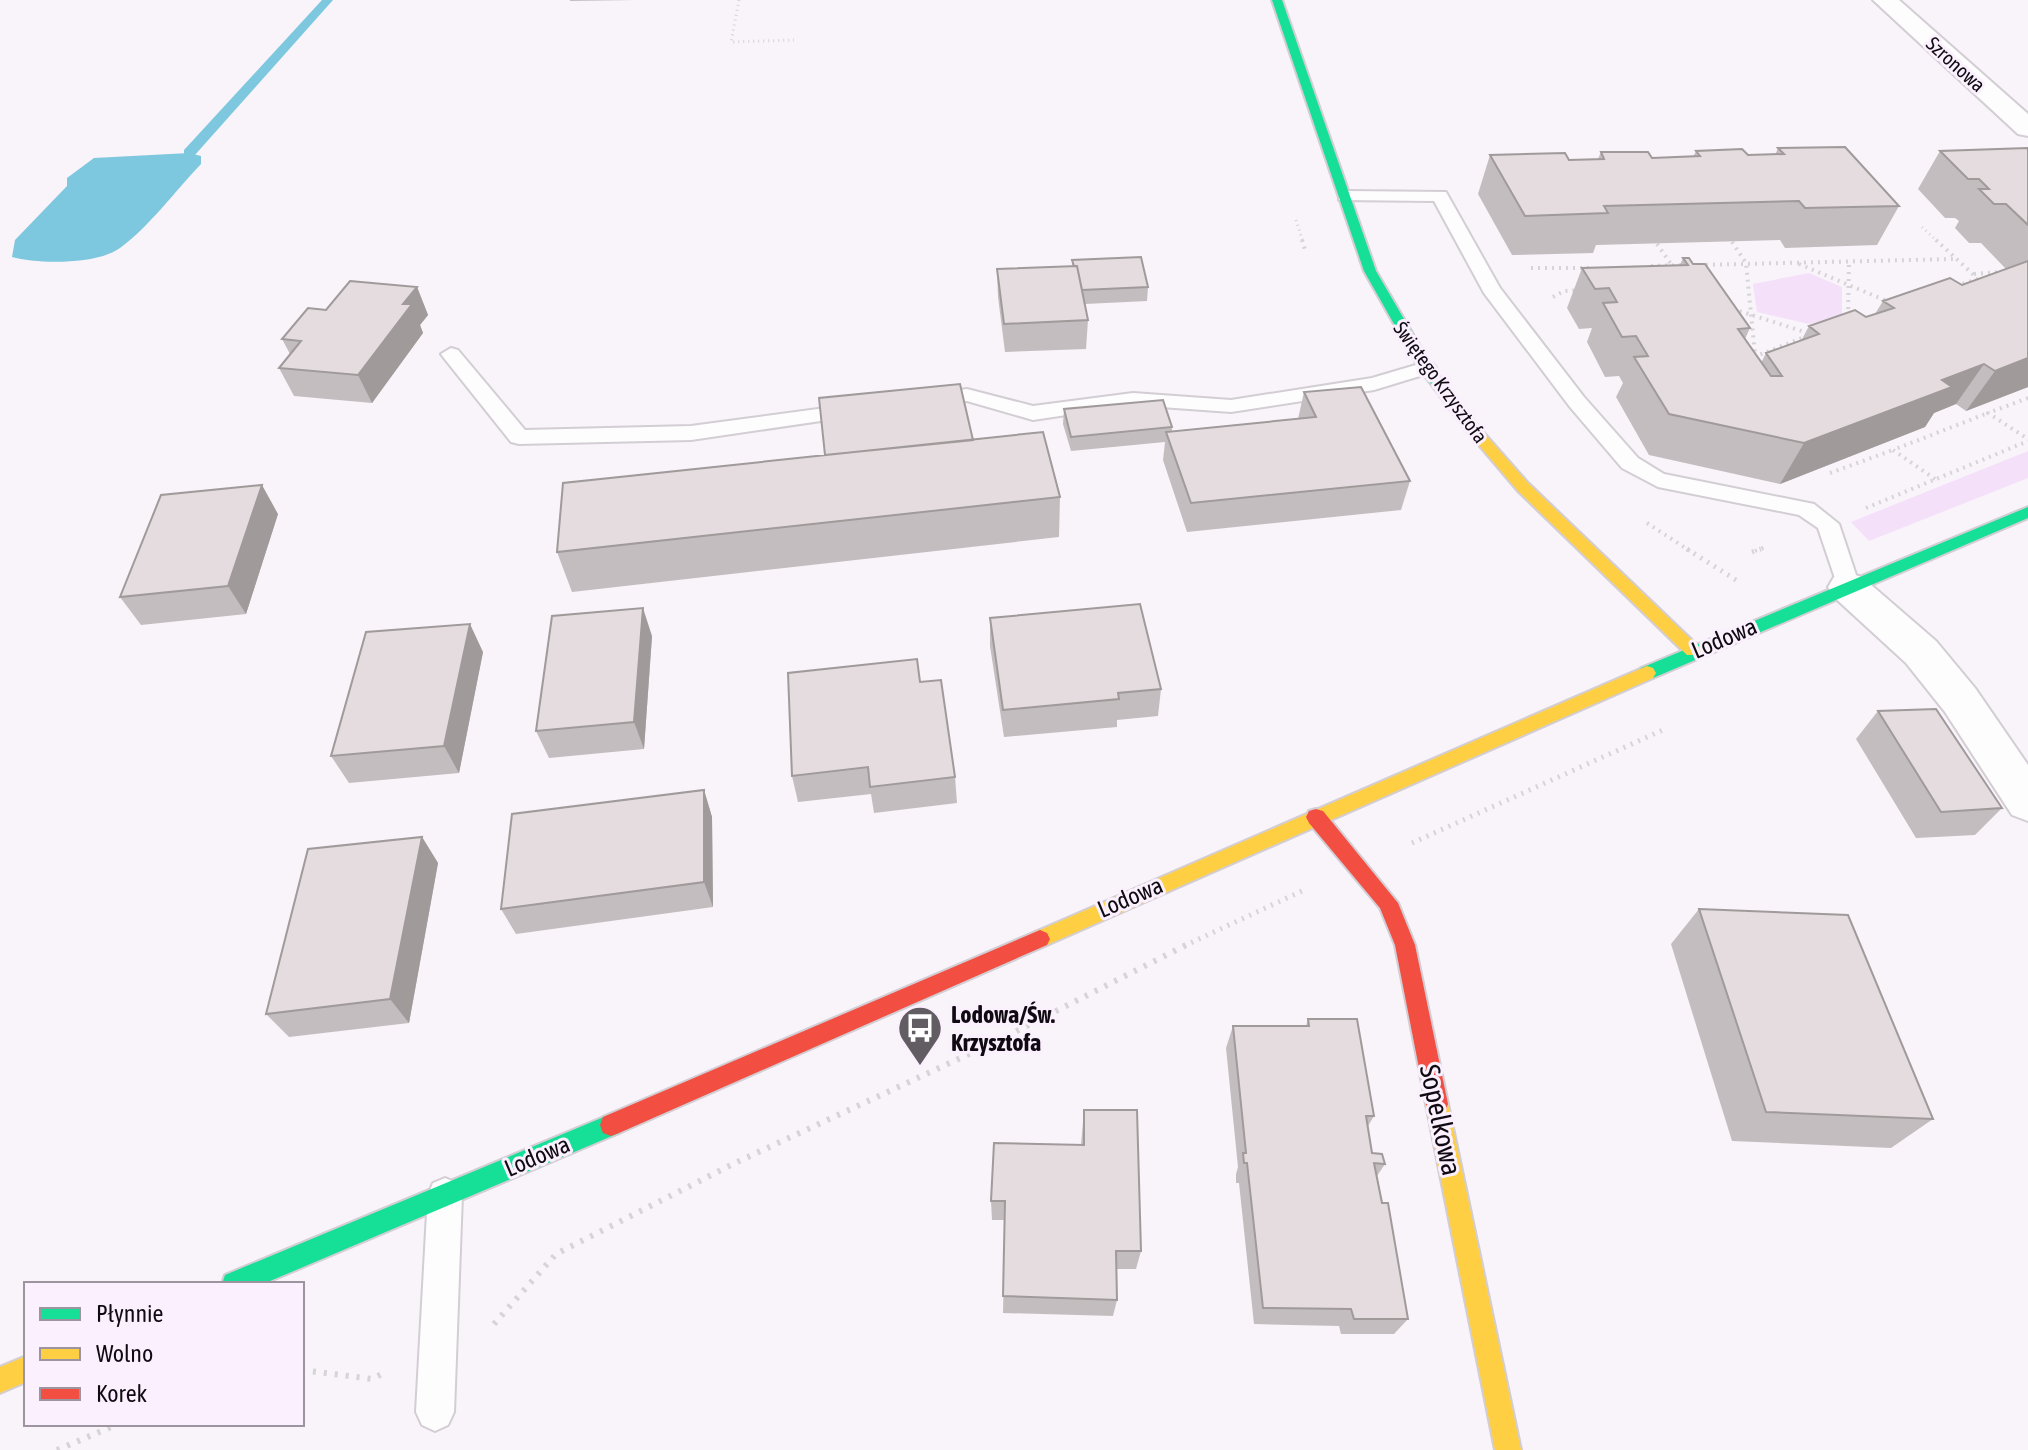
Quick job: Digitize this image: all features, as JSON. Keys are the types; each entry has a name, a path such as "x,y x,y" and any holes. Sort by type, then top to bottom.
{"street":[{"name":"Świętego Krzysztofa","path":"1277,0 1370,271 1426,368 1472,429 1523,487 1693,651"},
{"name":"Szronowa","path":"1885,0 2028,128"},
{"name":"Lodowa","path":"239,1282 1693,651 2028,512"},
{"path":"1848,587 1921,652 1960,700 2028,802"},
{"name":"Sopelkowa","path":"1316,817 1388,903 1405,945 1508,1450"},
{"path":"0,1380 24,1370"}],"lane":[{"path":"1345,196 1440,196 1491,289 1577,402 1630,463 1658,480 1806,509 1828,524 1848,587"},
{"path":"451,354 519,437 691,433 875,407"},
{"path":"906,403 967,395 1033,413 1133,399 1231,406 1374,384 1426,368"},
{"path":"435,1412 445,1195"}],"path":[{"path":"739,0 731,42 794,40"},
{"path":"1922,227 1978,279 1952,288"},
{"path":"1732,242 1746,263 1755,354 1748,367"},
{"path":"1657,244 1678,275"},
{"path":"1642,267 1953,259"},
{"path":"1848,325 1849,261"},
{"path":"1794,262 1899,306 1886,311"},
{"path":"1524,268 1605,269"},
{"path":"1973,275 2009,272"},
{"path":"1552,302 1554,295 1564,291 1590,290"},
{"path":"1728,307 1812,334"},
{"path":"1755,354 1820,331"},
{"path":"1746,341 1755,354"},
{"path":"1818,477 2028,398"},
{"path":"1988,413 2028,440"},
{"path":"1752,552 1828,524 2028,440"},
{"path":"1893,450 1935,479"},
{"path":"497,1323 556,1254 735,1163 997,1041 1233,921 1670,727"},
{"path":"304,1370 372,1379"},
{"path":"57,1450 113,1426"}],"shaded area":[{"path":"1809,273 1842,287 1842,315 1809,324 1757,312 1753,284"},
{"path":"2028,451 2028,478 1869,541 1851,522"}],"water":[{"path":"189,153 201,156 201,164 152,219 110,254 67,262 12,257 15,240 67,186 67,178 94,158"}],"building":[{"path":"1845,147 1899,206 1805,208 1799,201 1604,206 1608,213 1525,216 1490,155 1565,153 1569,160 1604,159 1601,152 1648,152 1652,158 1700,156 1696,151 1742,149 1748,155 1784,154 1778,148"},
{"path":"2028,148 2028,225 2006,204 1994,204 1979,189 1989,189 1979,179 1968,179 1940,151"},
{"path":"1141,257 1148,287 1082,290 1077,266 1072,260"},
{"path":"1683,258 1689,258 1693,264 1705,264 1750,328 1738,329 1771,376 1782,376 1766,353 1819,334 1809,326 1855,310 1866,317 1894,308 1883,301 1950,278 1962,285 2028,261 2028,358 1995,371 1984,364 1942,380 1952,387 1804,443 1669,414 1634,357 1648,356 1636,336 1622,337 1603,303 1617,302 1609,288 1595,289 1582,268 1688,265"},
{"path":"1077,266 1088,320 1004,324 997,269"},
{"path":"350,281 417,287 403,304 412,304 358,375 279,368 301,341 282,339 308,308 326,310"},
{"path":"960,384 973,440 825,455 819,398"},
{"path":"1361,387 1410,481 1191,503 1166,432 1316,417 1304,392"},
{"path":"1163,400 1172,427 1071,437 1064,409"},
{"path":"1043,432 1060,497 557,552 563,483"},
{"path":"262,485 228,586 120,597 161,495"},
{"path":"1140,604 1161,689 1118,693 1119,699 1003,710 990,618"},
{"path":"643,608 634,722 536,731 552,616"},
{"path":"470,624 444,746 331,756 366,632"},
{"path":"917,659 920,682 941,680 955,777 870,787 868,767 792,776 788,673"},
{"path":"1936,709 2002,808 1941,812 1878,711"},
{"path":"704,790 704,882 501,909 512,814"},
{"path":"422,837 390,999 266,1014 308,849"},
{"path":"1699,909 1848,915 1933,1119 1766,1112"},
{"path":"1308,1019 1357,1019 1374,1116 1366,1116 1372,1153 1382,1154 1385,1164 1374,1163 1382,1203 1388,1203 1408,1319 1354,1319 1351,1309 1263,1308 1247,1163 1244,1163 1243,1153 1246,1153 1233,1026 1309,1026"},
{"path":"1084,1110 1137,1110 1141,1251 1116,1251 1117,1300 1003,1296 1005,1201 991,1201 994,1143 1084,1145"}],"waterway":[{"path":"189,153 328,0"}],"traffic: fast":[{"path":"1277,0 1370,271 1426,368 1472,428"},
{"path":"1647,673 2028,512"},
{"path":"239,1282 611,1125"}],"traffic: slow":[{"path":"1472,428 1523,487 1693,651"},
{"path":"1040,939 1647,673"},
{"path":"1437,1104 1508,1450"},
{"path":"0,1380 24,1370"}],"traffic: jam":[{"path":"1316,817 1388,903 1405,945 1437,1104"},
{"path":"611,1125 1040,939"}],"place":[{"name":"Lodowa/Św. Krzysztofa","path":"920,1067"}]}
